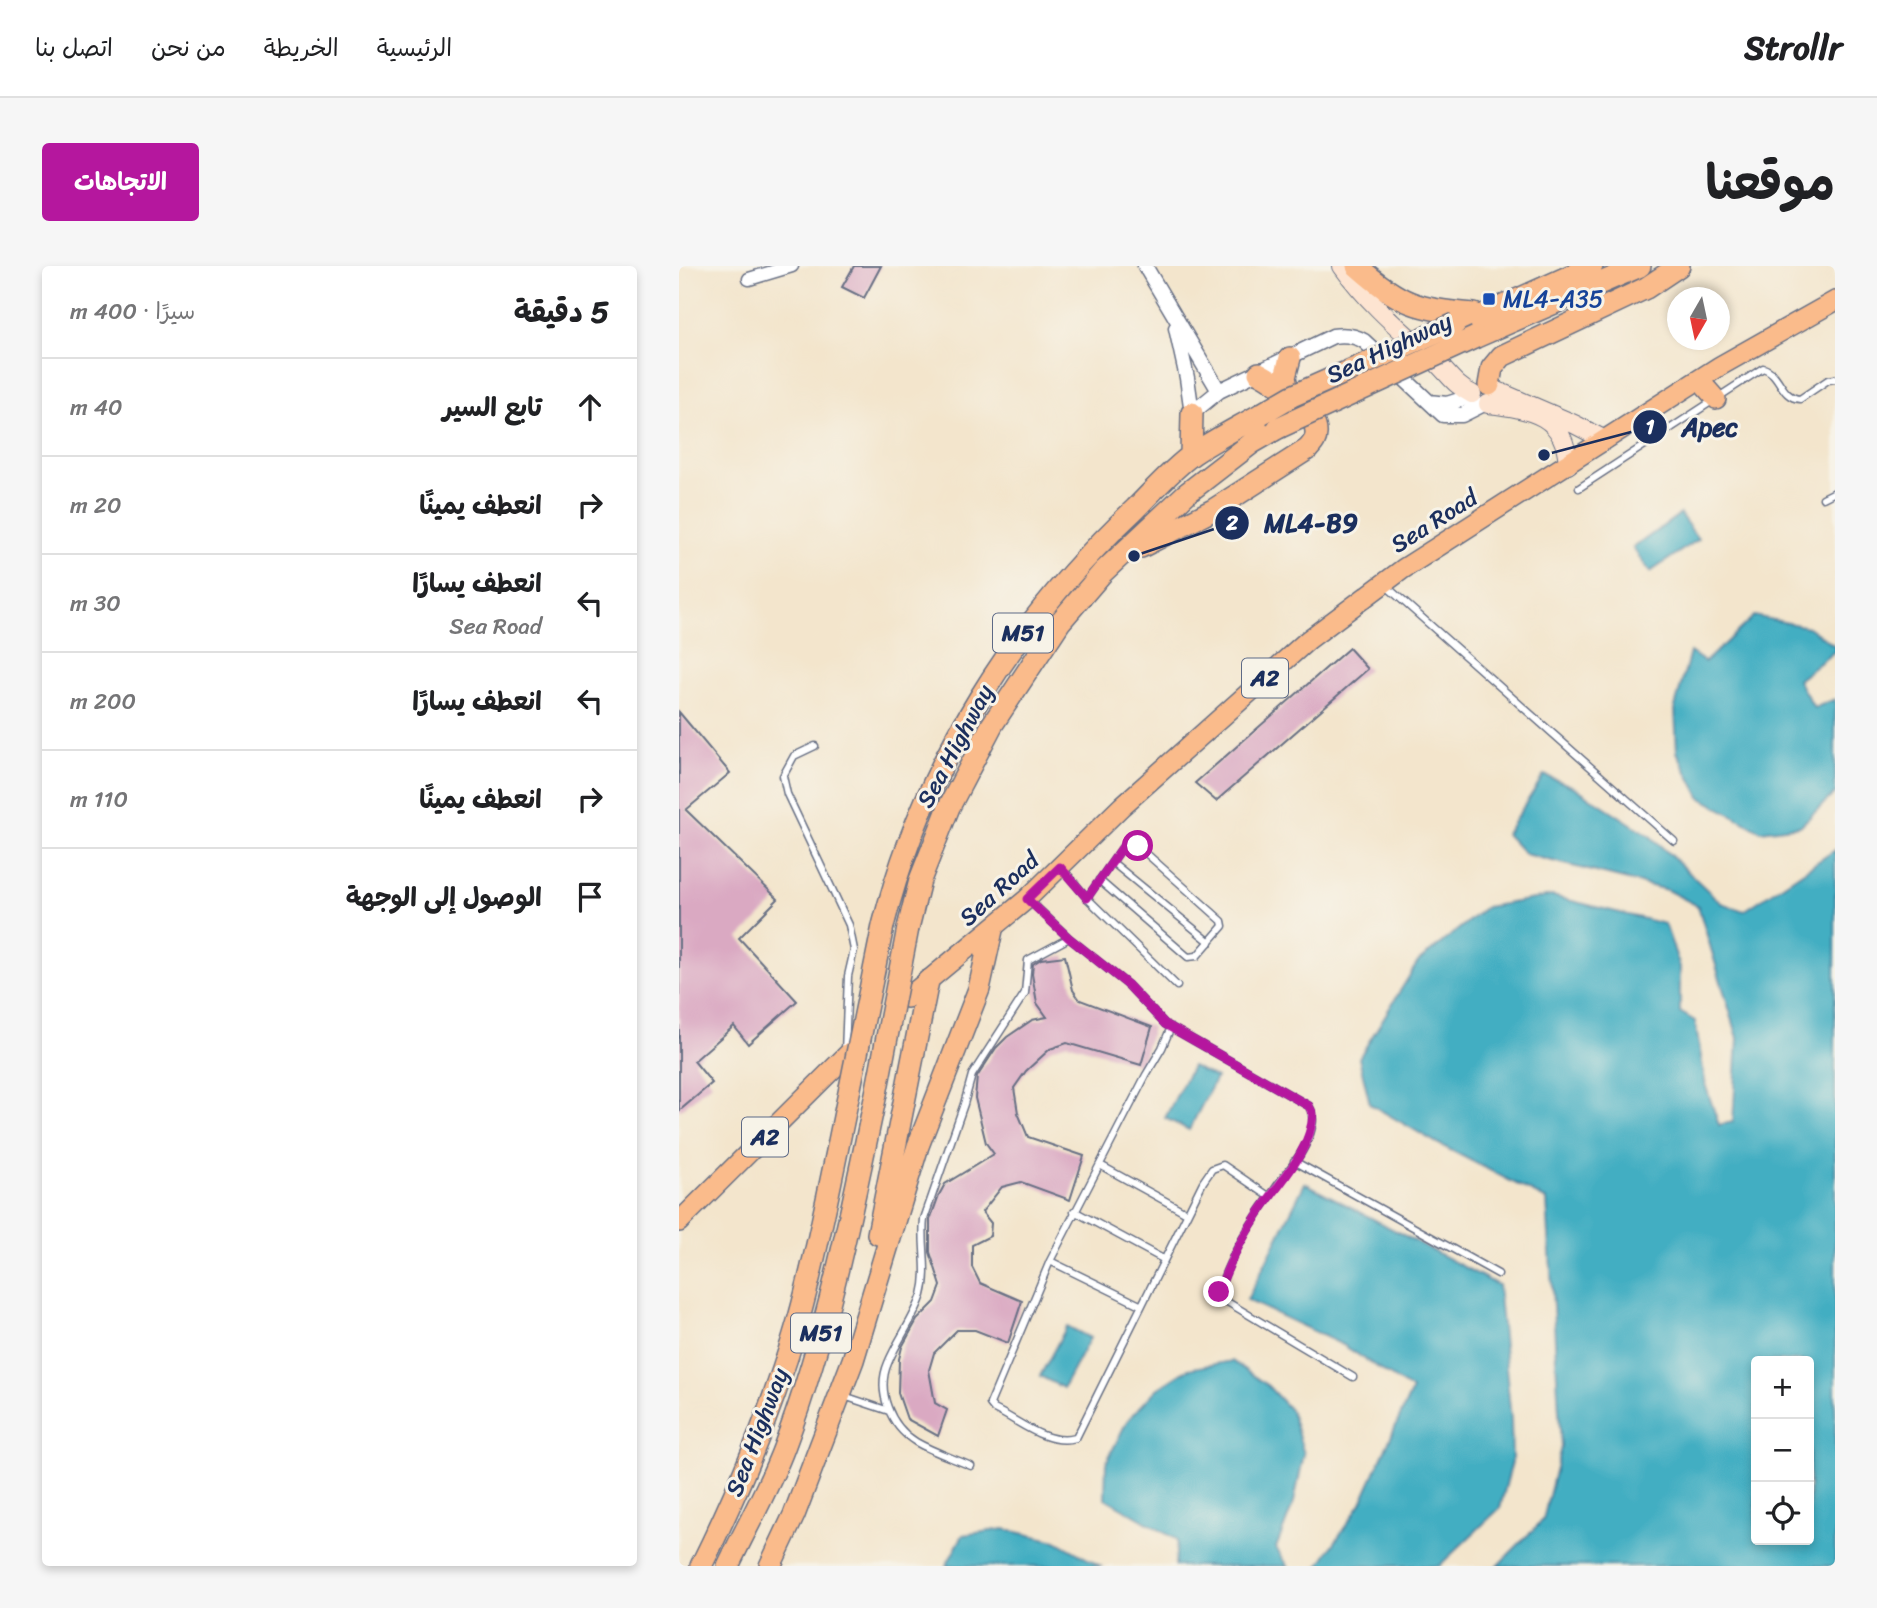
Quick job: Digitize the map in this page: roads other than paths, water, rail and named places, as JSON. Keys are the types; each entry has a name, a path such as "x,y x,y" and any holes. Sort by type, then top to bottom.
{"highway":[{"path":"1357,266 1395,297 1417,306 1483,315"},
{"name":"Sea Highway","path":"701,1566 720,1528 771,1402 799,1318 883,926 898,872 930,793 978,697 1025,629 1074,569 1191,456 1292,396 1592,266"},
{"name":"Sea Highway","path":"728,1566 785,1446 821,1332 847,1232 920,880 949,807 992,725 1060,622 1102,573 1186,494 1252,443 1278,428 1476,337 1640,266"},
{"path":"1482,394 1492,368 1502,356 1646,288 1679,266"},
{"path":"1288,391 1285,377 1290,358"},
{"path":"1117,559 1213,510 1308,449 1314,442 1317,432 1315,423 1288,391 1259,373"},
{"path":"1191,456 1192,413"},
{"path":"770,1566 794,1515 841,1395 918,1146 979,989 992,930"},
{"path":"853,1360 928,981"}],"main road":[{"path":"1342,266 1384,316 1444,370 1482,394 1554,425 1564,439 1568,465"},
{"name":"Sea Road","path":"907,998 1027,899 1122,806 1299,648 1384,583 1720,366 1835,301"},
{"path":"1700,381 1716,399"},
{"path":"1482,394 1574,424 1605,440"},
{"name":"A2","path":"679,1222 848,1054"}],"street":[{"path":"749,279 792,266"},
{"path":"1145,266 1219,391"},
{"path":"1170,310 1180,344 1192,413 1219,391 1333,336 1349,335 1364,341 1429,402 1454,403 1482,394"}],"lane":[{"path":"1579,488 1763,368 1772,372 1786,393 1795,399 1800,399 1829,380 1835,379"},
{"path":"1823,498 1835,492"},
{"path":"1384,583 1674,841"},
{"path":"815,746 794,756 783,776 787,794 849,925 854,950 848,976 848,1054"},
{"path":"1087,898 1099,880 1124,845 1138,846 1222,921 1223,926 1197,956 1188,957 1099,880"},
{"path":"1112,862 1210,942"},
{"path":"1060,867 1087,898 1177,985"},
{"path":"1027,899 1069,938 1128,985 1171,1027 1309,1106 1313,1114 1310,1135 1243,1242 1219,1292 1224,1300 1353,1377"},
{"path":"971,1466 914,1442 891,1416 883,1392 887,1365 921,1298 925,1280 922,1234 924,1219 972,1075 1025,993 1028,960 1069,938"},
{"path":"1171,1027 1050,1261 990,1404 1049,1439 1063,1441 1076,1438 1163,1259 1212,1169 1223,1166 1270,1197"},
{"path":"1294,1161 1499,1274"},
{"path":"1100,1165 1187,1213"},
{"path":"1075,1211 1163,1259"},
{"path":"1050,1261 1140,1305"},
{"path":"841,1395 889,1411"}],"water":[{"path":"1680,514 1698,539 1650,572 1633,548"},
{"path":"1754,616 1808,627 1835,646 1835,651 1798,680 1814,708 1835,699 1835,793 1800,826 1761,831 1700,797 1677,752 1675,707 1690,652 1705,662"},
{"path":"1544,775 1574,787 1650,836 1721,903 1744,911 1835,850 1835,1566 1497,1566 1543,1520 1561,1447 1547,1200 1437,1143 1370,1104 1359,1058 1418,962 1486,907 1552,896 1665,924 1680,967 1680,1012 1695,1021 1706,1087 1719,1125 1733,1122 1738,1038 1698,906 1667,890 1525,854 1506,834"},
{"path":"1192,1066 1216,1078 1189,1130 1165,1118"},
{"path":"1305,1183 1498,1285 1511,1419 1512,1462 1500,1508 1439,1566 1319,1566 1361,1503 1412,1390 1343,1345 1247,1300"},
{"path":"1067,1326 1090,1338 1063,1388 1040,1376"},
{"path":"1232,1361 1268,1386 1291,1411 1304,1454 1294,1502 1276,1548 1288,1566 1175,1566 1177,1540 1105,1498 1106,1463 1127,1421 1157,1389 1188,1369"},
{"path":"1004,1529 1056,1541 1100,1566 946,1566 963,1535"}],"place":[{"name":"ML4-A35","path":"1489,299"},
{"name":"Apec","path":"1544,455"},
{"name":"ML4-B9","path":"1134,556"}]}
